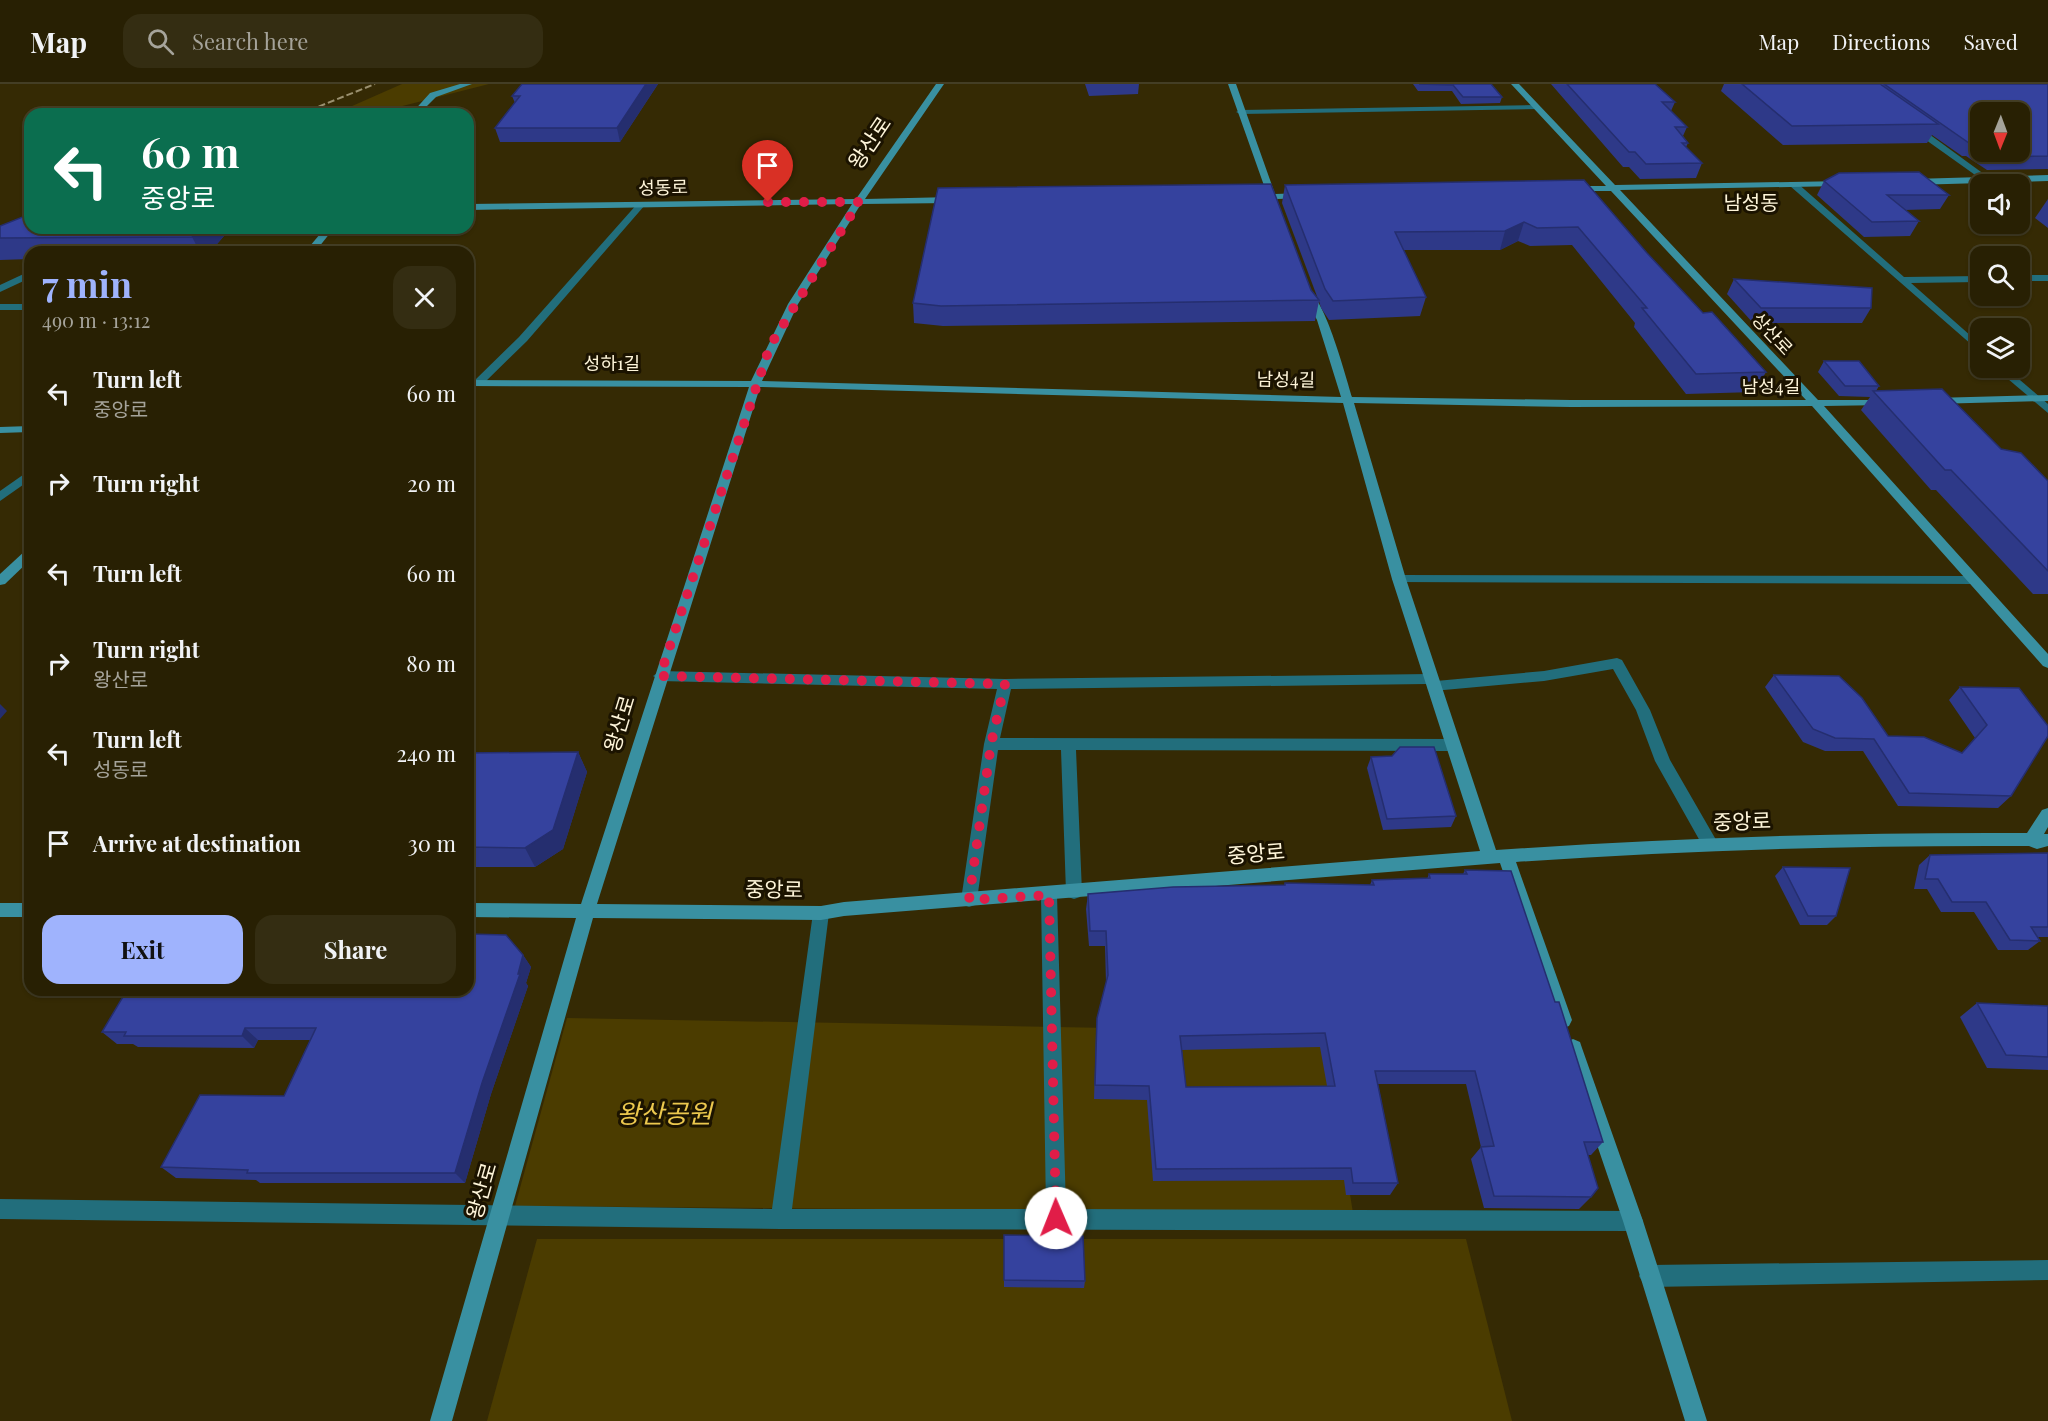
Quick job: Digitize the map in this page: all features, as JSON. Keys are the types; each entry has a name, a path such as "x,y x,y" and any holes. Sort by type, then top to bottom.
{"street":[{"path":"421,108 433,95 468,84"},
{"name":"왕산로","path":"441,1421 587,910 660,676 756,382 770,346 859,202 940,84"},
{"path":"1232,84 1240,112 1279,214"},
{"name":"상산로","path":"1515,84 1610,188 1815,403 2048,663"},
{"path":"1240,112 1535,107"},
{"path":"1908,124 1979,174"},
{"path":"2030,179 2048,178"},
{"path":"1898,182 1970,180"},
{"path":"1563,189 1852,183"},
{"path":"1793,184 1970,340"},
{"path":"1250,197 1317,195"},
{"name":"성동로","path":"474,207 959,200"},
{"path":"474,382 523,339 641,205"},
{"path":"315,246 325,234"},
{"path":"0,289 24,277"},
{"path":"2030,278 2048,278"},
{"path":"1902,280 1970,279"},
{"path":"1305,283 1314,309 1322,320 1347,398 1399,579 1452,745 1498,856 1634,1221 1696,1421"},
{"path":"0,307 24,307"},
{"path":"2011,378 2048,410"},
{"name":"남성4길","path":"756,382 1600,403 1898,402"},
{"name":"성하1길","path":"474,383 756,382"},
{"path":"1922,401 2048,398"},
{"path":"0,430 24,429"},
{"path":"0,497 24,479"},
{"path":"0,581 24,558"},
{"path":"1399,579 1973,580"},
{"path":"660,676 1005,684 1432,682 1544,676 1617,663 1642,710 1663,761 1711,845"},
{"path":"969,900 991,744 1005,684"},
{"path":"991,744 1452,745"},
{"path":"1068,744 1074,892"},
{"path":"2048,814 2040,840 2048,848"},
{"name":"중앙로","path":"474,910 821,913 1498,856 1890,839 2040,840"},
{"path":"1049,895 1056,1218"},
{"path":"0,910 24,910"},
{"path":"782,1219 821,913"},
{"path":"0,1209 782,1219 1634,1221"},
{"path":"1650,1276 2048,1270"}],"green space":[{"path":"402,84 489,84 395,108 348,108"},
{"name":"왕산공원","path":"567,1018 1324,1032 1353,1213 515,1206"},
{"path":"537,1239 1466,1239 1512,1421 487,1421"}],"building":[{"path":"522,84 646,84 617,128 495,128 520,96 512,96"},
{"path":"1419,84 1491,84 1502,97 1463,97 1453,85"},
{"path":"1567,84 1655,84 1675,102 1662,102 1687,127 1675,127 1688,143 1682,143 1702,163 1646,164 1635,152 1629,152"},
{"path":"1742,84 1880,84 1938,124 1792,126"},
{"path":"1884,84 2048,84 2048,156 2030,156 2030,102 1970,102 1969,143"},
{"path":"1919,172 1949,195 1887,195 1919,221 1872,222 1824,181 1839,173"},
{"path":"1584,180 1703,313 1712,312 1766,372 1696,374 1642,308 1647,308 1578,227 1537,228 1524,222 1505,231 1395,232 1426,297 1333,301 1325,289 1285,185"},
{"path":"1271,184 1311,290 1319,300 941,306 913,303 938,188"},
{"path":"24,216 24,234 195,234 192,237 0,238 0,226"},
{"path":"1734,279 1872,288 1871,308 1761,308"},
{"path":"1824,361 1859,361 1879,386 1845,386"},
{"path":"1942,389 2001,449 2021,453 2048,481 2048,571 1951,470 1945,470 1873,391"},
{"path":"1774,675 1839,676 1862,698 1888,736 1924,737 1962,753 1987,725 1960,687 2019,688 2048,726 2048,736 2011,796 1909,793 1874,739 1835,738 1813,729"},
{"path":"1400,747 1434,747 1456,816 1387,819 1371,757 1392,756"},
{"path":"578,752 553,830 525,848 474,847 474,753"},
{"path":"2048,853 2048,927 2031,927 2040,941 2010,940 1986,902 1952,902 1938,879 1925,879 1930,855"},
{"path":"1783,867 1850,868 1836,916 1808,916"},
{"path":"1465,870 1511,871 1555,1002 1559,1002 1603,1142 1584,1142 1598,1188 1591,1197 1494,1196 1481,1147 1494,1146 1475,1071 1375,1071 1398,1183 1353,1183 1351,1168 1156,1169 1149,1086 1095,1085 1097,1018 1108,975 1106,931 1090,931 1088,894 1173,887 1285,885 1285,883 1374,885 1372,880 1430,878 1429,874 1467,874","holes":["1325,1033 1335,1086 1186,1087 1180,1036"]},
{"path":"474,934 506,935 523,955 518,974 520,974 482,1083 455,1173 247,1173 248,1170 161,1167 200,1095 284,1096 316,1028 245,1028 242,1036 124,1036 126,1032 102,1032 123,996 474,996"},
{"path":"1977,1003 2048,1006 2048,1057 2006,1055"},
{"path":"1004,1235 1083,1236 1085,1281 1004,1280"}],"railway":[{"path":"315,108 375,84"}],"district":[{"name":"남성동","path":"1751,203"}],"route":[{"path":"768,202 859,202 770,346 756,382 660,676 1005,684 991,744 969,900 1049,895 1056,1218"}]}
